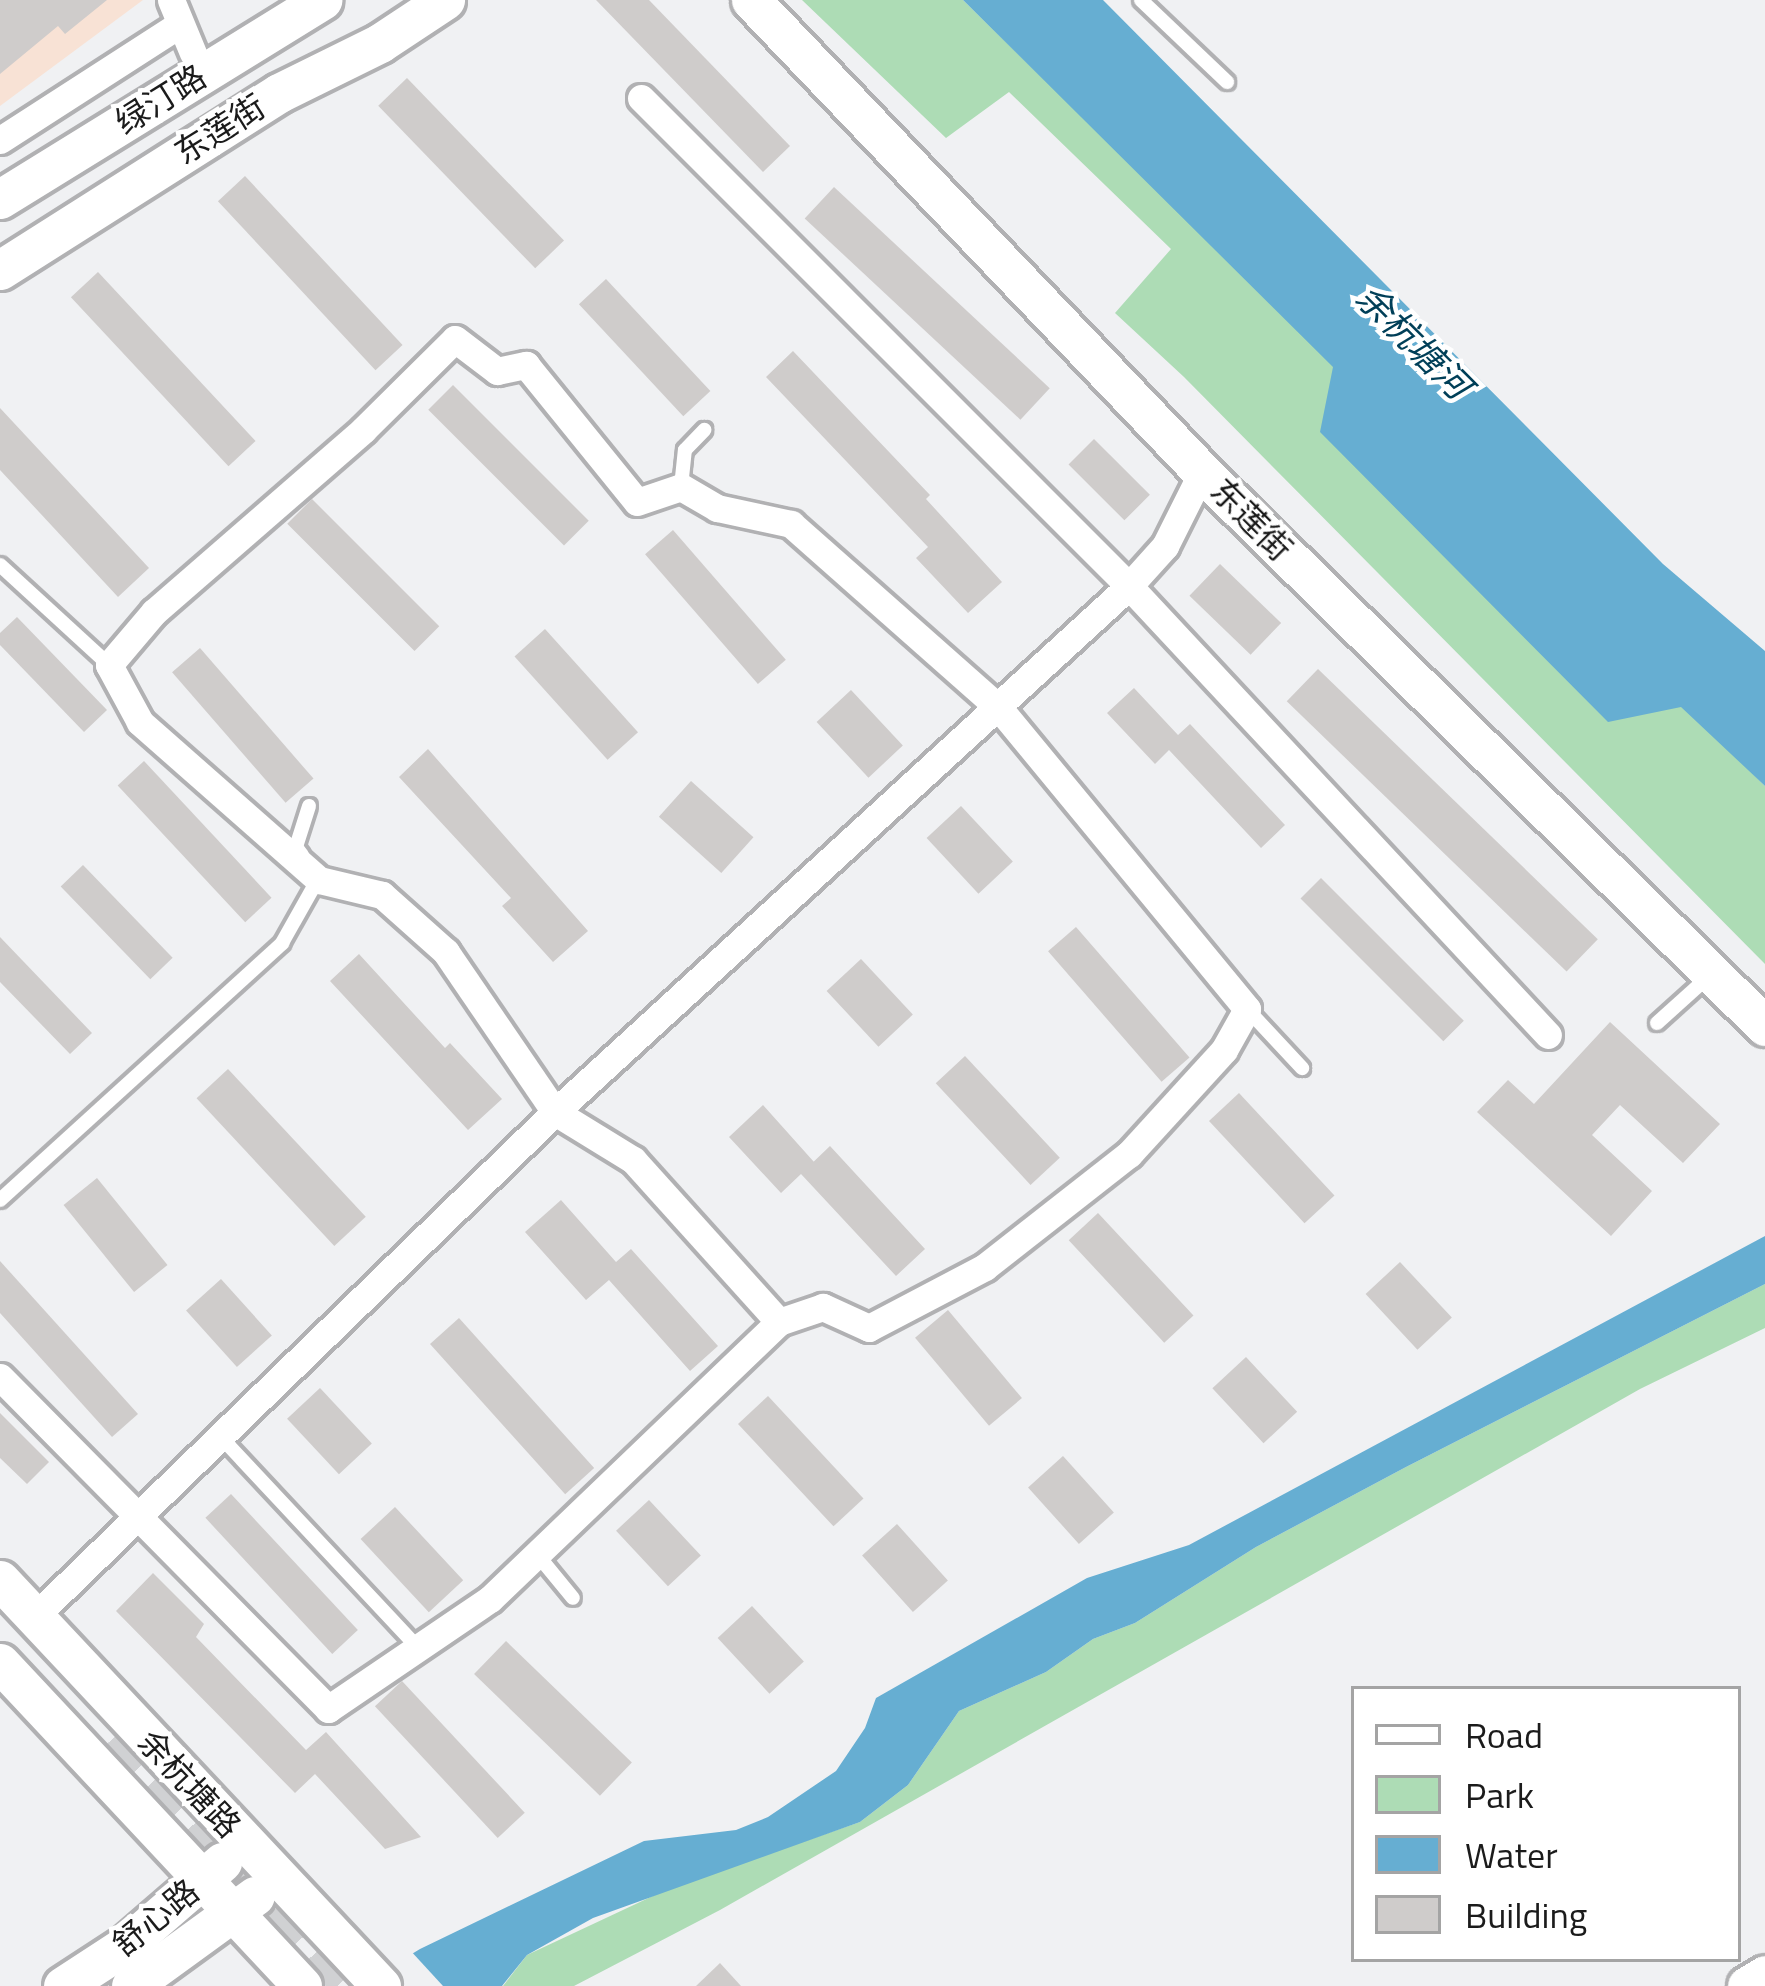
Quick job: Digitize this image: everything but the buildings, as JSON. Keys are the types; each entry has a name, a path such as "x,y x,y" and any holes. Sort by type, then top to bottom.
{"street":[{"name":"绿汀路","path":"0,176 181,26 277,0"},
{"name":"绿汀路","path":"0,199 322,0"},
{"name":"东莲街","path":"0,270 279,93 380,43 446,0"},
{"name":"东莲街","path":"751,0 1202,472 1765,1026"},
{"path":"0,140 181,26"},
{"path":"640,98 1129,586 1548,1035"},
{"path":"0,1377 328,1709 490,1599 779,1322 824,1307 869,1328 985,1267 1129,1154 1224,1050 1247,1009 999,708 791,524 717,508 681,487 638,502 526,365 497,371 455,339 363,430 154,612 109,665 140,722 319,880 382,895 446,952 555,1112 633,1160 779,1322"},
{"path":"111,1740 11,1621 136,1519 218,1434 555,1112 1129,586 1165,546 1202,472"},
{"name":"余杭塘路","path":"0,1580 11,1621 243,1841 374,1978"},
{"name":"余杭塘路","path":"0,1663 302,1986"},
{"name":"舒心路","path":"63,1986 126,1945 206,1879 243,1841"},
{"name":"舒心路","path":"131,1986 238,1913 276,1876"},
{"path":"1747,1986 1765,1975"}],"lane":[{"path":"1141,0 1227,82"},
{"path":"681,487 685,450 704,430"},
{"path":"2,575 109,665"},
{"path":"0,1200 282,943 319,880 296,847 309,806"},
{"path":"1658,1023 1712,974"},
{"path":"1247,1009 1302,1067"},
{"path":"218,1434 418,1648"},
{"path":"536,1553 573,1598"}],"shaded area":[{"path":"0,0 143,0 0,106"}],"green space":[{"path":"802,0 963,0 1765,786 1765,964 1184,377 1115,313 1171,249 1009,92 946,138"},
{"path":"1765,1284 1765,1328 1640,1389 720,1910 574,1986 503,1986 527,1955 672,1887 860,1822 908,1785 959,1711 1046,1672 1093,1639 1135,1623 1256,1547 1406,1467"}],"water":[{"name":"余杭塘河","path":"963,0 1103,0 1663,564 1765,651 1765,786 1681,707 1608,722 1320,432 1333,367"},
{"path":"1765,1236 1765,1284 1406,1467 1256,1547 1135,1623 1093,1639 1046,1672 959,1711 908,1785 860,1822 593,1918 527,1955 502,1986 359,1986 420,1949 644,1841 736,1830 768,1817 836,1771 865,1728 876,1698 1087,1578 1189,1545"}],"pier":[{"path":"409,1949 443,1986 353,1986 356,1981"}],"tunnel":[{"path":"117,1734 353,1986"}]}
